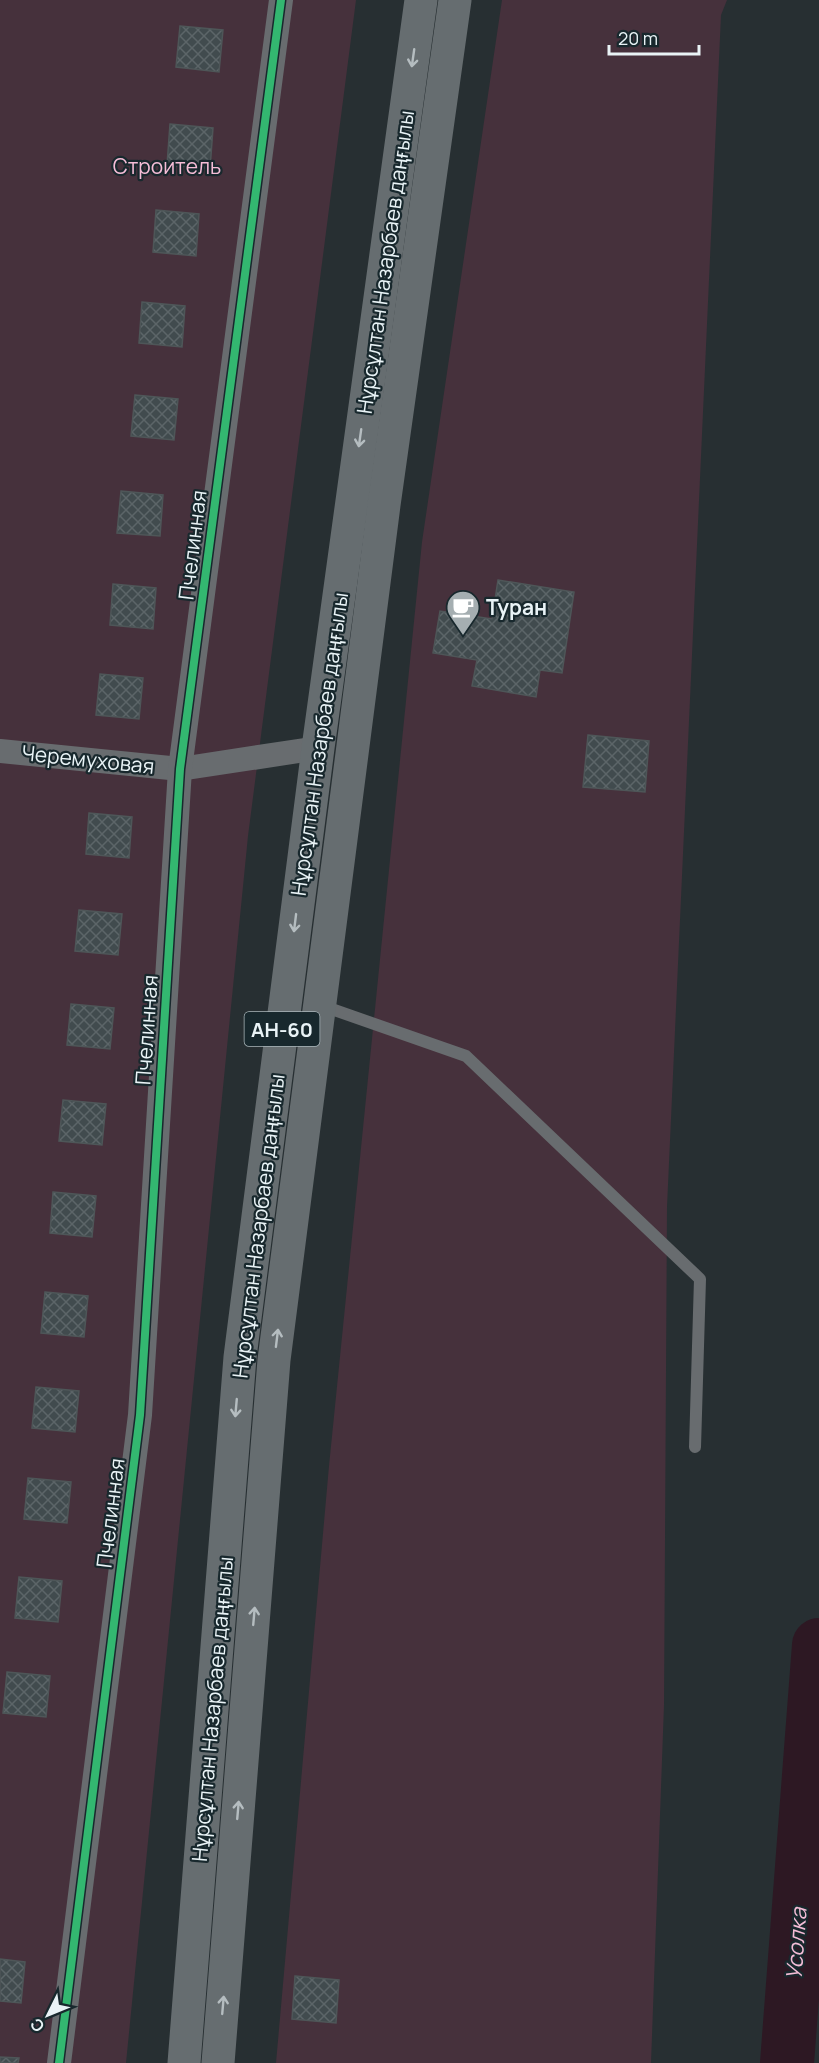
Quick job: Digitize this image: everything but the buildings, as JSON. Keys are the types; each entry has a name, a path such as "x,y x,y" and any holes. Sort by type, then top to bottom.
{"main road":[{"name":"Нұрсұлтан Назарбаев даңғылы","path":"184,2063 240,1357 318,748 421,0"},
{"name":"Нұрсұлтан Назарбаев даңғылы","path":"218,2063 274,1360 384,505 455,0"}],"street":[{"name":"Пчелинная","path":"60,2063 140,1415 180,769 281,0"},
{"name":"Черемуховая","path":"0,750 180,769 318,748"}],"lane":[{"path":"319,1005 466,1056 700,1279 695,1447"}],"green space":[{"name":"Строитель","path":"0,0 356,0 248,836 126,2063 0,2063"},
{"path":"502,0 727,0 721,15 667,1207 664,1705 651,2063 276,2063 329,1466 422,542"}],"waterway":[{"name":"Усолка","path":"787,2063 819,1645"}],"cycle path":[{"path":"59,2063 140,1415 180,769 281,0"}],"place":[{"name":"Туран","path":"463,636"}]}
